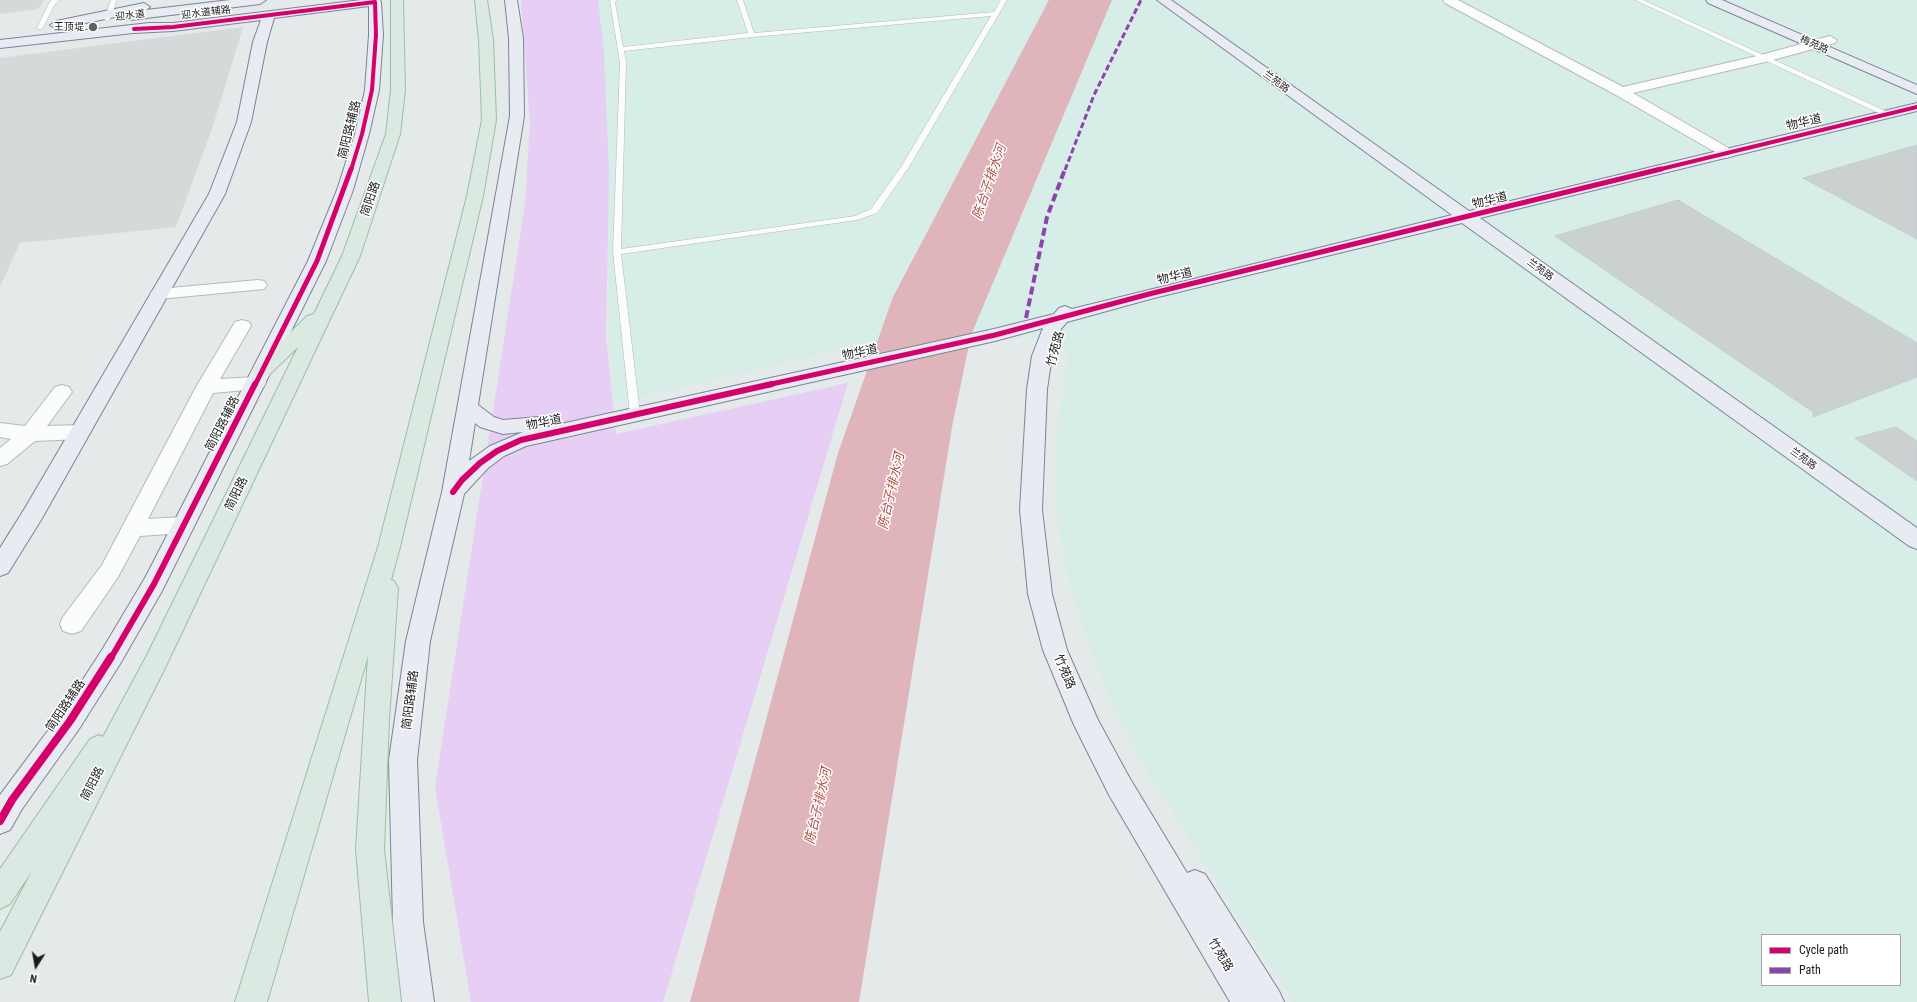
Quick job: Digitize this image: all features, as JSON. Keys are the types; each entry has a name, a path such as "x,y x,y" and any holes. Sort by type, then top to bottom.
{"highway":[{"name":"简阳路","path":"0,964 156,661 351,256 393,134 398,90 397,0"},
{"path":"251,1002 389,547 475,196 489,120 486,40 482,3"},
{"path":"259,377 327,308"},
{"path":"385,1002 370,849 376,720 389,547"},
{"path":"0,894 156,661"}],"street":[{"path":"150,6 170,0"},
{"name":"迎水道辅路","path":"109,16 150,6 194,0"},
{"name":"迎水道","path":"0,33 46,31 163,19 303,0"},
{"name":"简阳路辅路","path":"418,1002 408,922 403,760 418,641 453,492 469,408 517,116 516,38 511,0"},
{"name":"兰苑路","path":"1163,0 1917,532"},
{"name":"兰苑路","path":"1169,0 1917,540"},
{"path":"1450,0 1621,92 1723,150"},
{"name":"梅苑路","path":"1712,0 1917,90"},
{"name":"梅苑路","path":"1737,0 1915,79"},
{"name":"迎水道辅路","path":"46,31 172,28 264,8 367,1"},
{"name":"迎水道辅路","path":"134,29 367,1"},
{"name":"简阳路辅路","path":"4,806 70,721 112,657 154,584 317,262 345,190 362,134 372,90 375,61 367,1"},
{"name":"迎水道","path":"0,44 109,16 264,8"},
{"path":"0,567 33,514 217,194 244,122 260,42 264,8"},
{"path":"1621,92 1764,58 1830,40"},
{"path":"1883,75 1915,79"},
{"name":"物华道","path":"1884,112 1917,101"},
{"name":"物华道","path":"453,492 462,480 480,463 509,444 634,410 1067,314 1723,150 1884,112 1917,107"},
{"path":"159,294 258,285"},
{"name":"竹苑路","path":"1067,314 1048,336 1042,356 1037,389 1031,483 1035,555 1040,594 1055,650 1087,725 1119,786 1248,1002"},
{"name":"竹苑路","path":"1067,314 1056,341 1045,395 1042,464 1044,541 1052,589 1066,642 1079,676 1125,768 1268,1002"},
{"path":"72,624 110,571 206,387 242,326"},
{"path":"206,387 259,377"},
{"path":"0,459 30,434 62,392"},
{"name":"物华道","path":"469,408 487,422 495,425 515,427 532,426 634,410"},
{"path":"0,430 30,434 80,432"},
{"path":"133,528 183,525"}],"lane":[{"path":"46,31 52,3 56,0"},
{"path":"109,16 114,0"},
{"path":"615,0 612,1 613,9 623,62 617,252 634,410"},
{"path":"740,0 752,35"},
{"path":"617,252 856,218 874,211 905,167 1004,0"},
{"path":"1638,0 1884,112"},
{"path":"620,49 752,35 996,14"}],"shaded area":[{"path":"0,0 44,0 38,9 0,14"},
{"path":"521,0 598,0 604,52 609,172 606,337 616,434 848,383 663,1002 471,1002 435,787 525,204 530,123"},
{"path":"596,0 1917,0 1917,1002 1293,1002 1148,773 1113,706 1094,659 1069,582 1058,523 1056,462 1058,423 1068,358 1064,348 1030,337 844,349 613,404"},
{"path":"243,27 212,129 176,227 20,243 0,287 0,58"}],"water":[{"name":"陈台子排水河","path":"1049,0 1112,0 971,335 952,427 859,1002 690,1002 838,453 893,297"}],"building":[{"path":"1917,145 1917,239 1803,178"},
{"path":"1678,200 1917,343 1917,377 1813,417 1813,412 1555,236"},
{"path":"1896,427 1917,441 1917,481 1855,438"}],"marked path":[{"path":"1026,318 1047,217 1094,95 1141,0"}],"cycle path":[{"path":"0,821 12,800 70,721 111,657 154,584 317,261 345,190 362,134 372,90 376,35 375,2 173,27 134,29"},
{"path":"453,492 462,480 480,463 497,451 521,440 995,335 1149,294 1917,107"}],"place":[{"name":"王顶堤","path":"93,27"}]}
